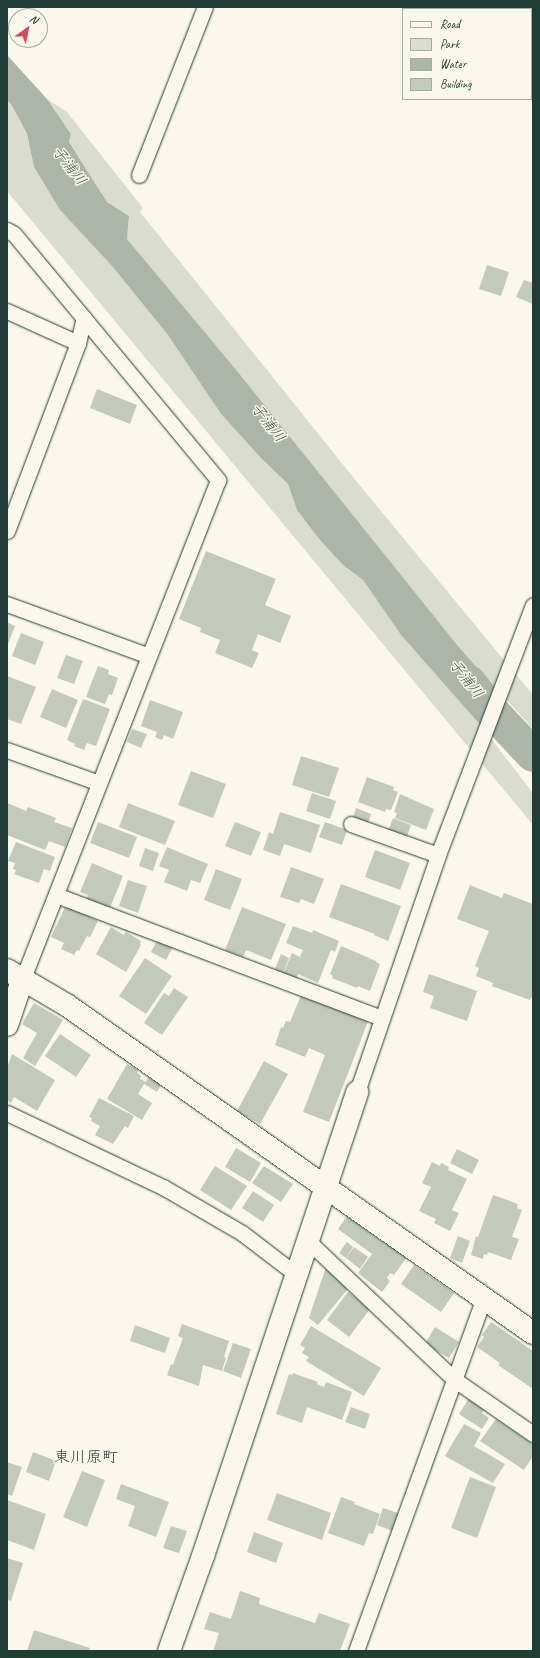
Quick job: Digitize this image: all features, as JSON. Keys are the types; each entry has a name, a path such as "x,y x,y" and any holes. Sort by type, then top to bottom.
{"street":[{"path":"139,175 205,7"},
{"path":"7,230 14,234 218,480 56,895 15,974 7,1025"},
{"path":"7,311 78,343"},
{"path":"7,531 78,343 84,318"},
{"path":"7,604 149,656"},
{"path":"169,1651 203,1556 297,1275 325,1186 438,855 533,605"},
{"path":"7,750 99,784"},
{"path":"351,824 438,855"},
{"path":"56,895 382,1018"},
{"path":"15,974 68,1006 533,1333"},
{"path":"7,1113 163,1187 242,1233 297,1275"},
{"path":"308,1240 455,1380 533,1434"},
{"path":"356,1651 484,1298"}],"green space":[{"path":"47,99 67,112 143,208 140,212 357,482 533,695 533,729 458,646 127,239 129,216 107,202 69,142 71,134"},
{"path":"7,100 11,104 27,135 34,167 60,210 112,266 168,335 221,414 262,459 288,484 297,510 319,539 343,565 363,580 401,635 482,727 533,793 533,825 7,191"}],"water":[{"path":"7,55 47,99 71,134 69,142 107,202 129,216 127,239 237,371 458,646 496,689 482,727 401,635 363,580 343,565 319,539 297,510 288,484 262,459 221,414 168,335 112,266 60,210 34,167 27,134 11,104 7,100"}],"building":[{"path":"487,265 509,272 501,296 479,289"},
{"path":"524,280 533,283 533,304 516,297"},
{"path":"97,389 137,405 130,424 90,408"},
{"path":"206,551 276,579 265,605 291,616 280,643 258,634 252,650 259,653 252,668 215,653 220,640 200,632 201,628 179,619"},
{"path":"7,622 15,626 7,647"},
{"path":"21,633 44,642 35,665 12,656"},
{"path":"66,655 83,661 74,684 57,678"},
{"path":"98,666 109,670 108,674 118,678 112,695 109,694 105,704 86,697"},
{"path":"7,676 36,687 21,724 7,719"},
{"path":"52,689 78,700 66,728 40,717"},
{"path":"83,699 110,709 96,746 87,743 84,750 74,746 75,744 67,740"},
{"path":"150,700 183,712 173,739 164,735 162,740 155,737 157,732 141,726"},
{"path":"132,729 147,734 141,748 127,742"},
{"path":"301,756 339,768 329,797 292,785"},
{"path":"191,771 226,784 213,818 178,805"},
{"path":"367,777 394,787 393,790 398,792 391,810 386,809 385,812 358,802"},
{"path":"312,793 336,801 330,819 306,811"},
{"path":"400,794 434,809 426,830 395,818 397,813 394,812"},
{"path":"7,803 26,811 28,807 56,818 54,822 72,828 65,847 49,841 45,850 7,835"},
{"path":"128,803 175,821 165,845 119,827"},
{"path":"356,808 371,814 368,824 353,818"},
{"path":"280,812 320,825 311,853 284,844 280,856 263,850 269,832 273,834"},
{"path":"393,818 411,825 406,839 388,832"},
{"path":"98,822 137,837 129,858 90,843"},
{"path":"235,822 261,832 251,856 225,846"},
{"path":"325,822 347,830 342,845 319,837"},
{"path":"16,842 55,857 50,871 44,869 39,883 14,874 16,870 13,869 15,863 8,861"},
{"path":"167,847 208,864 200,883 191,880 187,891 164,882 169,870 159,866"},
{"path":"145,848 159,853 153,871 139,866"},
{"path":"375,850 410,863 400,890 365,877"},
{"path":"92,863 123,876 109,910 86,900 88,895 80,892"},
{"path":"291,867 324,879 314,904 301,899 299,903 280,897"},
{"path":"216,869 242,879 230,910 204,900"},
{"path":"128,880 147,886 138,913 119,906"},
{"path":"341,884 401,906 388,941 374,935 375,934 329,917"},
{"path":"470,885 502,898 504,893 533,904 533,998 531,997 530,1000 492,986 493,983 476,976 479,968 475,966 489,931 457,919"},
{"path":"66,905 98,921 90,937 87,936 79,951 77,950 74,955 61,949 64,943 51,937"},
{"path":"242,907 286,924 271,960 246,950 243,957 225,950"},
{"path":"293,926 312,933 313,930 339,941 335,952 331,950 318,983 298,974 296,980 283,974 292,953 300,957 303,950 286,943"},
{"path":"111,927 124,935 126,932 141,941 141,945 126,972 96,954"},
{"path":"158,939 173,947 166,960 151,952"},
{"path":"341,946 380,964 370,991 358,986 357,988 332,978 333,976 330,974"},
{"path":"281,954 289,958 283,973 275,969"},
{"path":"145,958 172,976 146,1014 119,996"},
{"path":"429,974 477,991 467,1021 430,1008 434,996 423,992"},
{"path":"174,988 188,997 162,1035 144,1023 164,993 169,996"},
{"path":"302,993 369,1019 329,1122 303,1112 325,1055 309,1048 305,1057 275,1045 281,1027 283,1028 286,1021 290,1022"},
{"path":"34,1003 63,1020 35,1066 23,1058 37,1033 22,1024"},
{"path":"60,1034 91,1055 76,1077 45,1056"},
{"path":"12,1054 55,1080 37,1111 14,1097 11,1103 7,1100 7,1068"},
{"path":"264,1061 288,1074 260,1124 237,1111"},
{"path":"127,1064 138,1070 137,1073 141,1076 140,1079 146,1082 148,1077 161,1085 157,1092 144,1084 138,1094 152,1103 142,1120 107,1099"},
{"path":"99,1098 134,1116 128,1128 125,1126 113,1144 95,1135 100,1126 91,1121 92,1118 89,1117"},
{"path":"236,1148 261,1163 250,1182 225,1167"},
{"path":"457,1149 479,1160 472,1174 450,1163"},
{"path":"432,1162 440,1166 441,1163 449,1167 448,1170 467,1179 452,1210 459,1213 450,1231 434,1223 436,1219 419,1211 431,1187 422,1183"},
{"path":"215,1166 247,1186 231,1210 200,1190"},
{"path":"264,1166 293,1184 281,1202 252,1183"},
{"path":"253,1191 274,1205 263,1222 242,1208"},
{"path":"493,1195 518,1204 517,1208 522,1210 512,1237 519,1239 511,1260 488,1252 487,1255 484,1254 483,1259 471,1255 476,1236 478,1237"},
{"path":"347,1216 388,1246 389,1244 407,1257 394,1275 390,1273 387,1278 390,1281 382,1292 358,1273 372,1254 338,1229"},
{"path":"458,1236 470,1241 462,1263 450,1258"},
{"path":"347,1242 353,1247 346,1258 339,1253"},
{"path":"354,1247 368,1257 360,1269 346,1258"},
{"path":"327,1264 351,1285 318,1325 309,1318"},
{"path":"414,1265 454,1293 441,1312 401,1284"},
{"path":"348,1292 370,1309 349,1337 327,1320"},
{"path":"491,1322 533,1351 533,1389 498,1365 500,1363 477,1347 484,1337 482,1335"},
{"path":"182,1324 229,1341 224,1357 226,1358 222,1371 203,1365 199,1386 167,1375 171,1364 173,1365 183,1338 178,1336"},
{"path":"135,1325 170,1338 165,1353 130,1341"},
{"path":"311,1326 381,1368 364,1396 306,1361 309,1357 302,1353 305,1348 300,1345"},
{"path":"435,1327 459,1342 449,1358 425,1344"},
{"path":"233,1343 251,1349 241,1378 223,1371"},
{"path":"293,1373 318,1382 317,1384 324,1387 326,1382 352,1392 342,1420 307,1407 302,1423 276,1414 289,1374 292,1375"},
{"path":"469,1398 485,1408 482,1413 489,1418 482,1429 459,1414"},
{"path":"351,1407 370,1414 365,1429 345,1422"},
{"path":"496,1419 533,1444 533,1456 524,1470 480,1441"},
{"path":"464,1424 481,1433 474,1446 505,1464 493,1483 445,1456"},
{"path":"33,1452 56,1461 49,1481 26,1472"},
{"path":"7,1462 22,1467 12,1496 7,1494"},
{"path":"82,1471 105,1480 87,1527 63,1517"},
{"path":"470,1477 496,1487 477,1538 451,1528"},
{"path":"121,1484 169,1502 156,1537 128,1526 135,1506 116,1499"},
{"path":"277,1493 331,1513 322,1540 267,1520"},
{"path":"341,1497 355,1502 354,1504 380,1514 373,1534 369,1533 364,1546 328,1533"},
{"path":"7,1500 46,1514 34,1550 7,1540"},
{"path":"383,1508 398,1513 392,1531 377,1525"},
{"path":"171,1526 187,1531 179,1553 163,1548"},
{"path":"254,1532 283,1543 276,1563 247,1552"},
{"path":"7,1558 23,1563 11,1601 7,1599"},
{"path":"240,1591 260,1598 259,1604 315,1623 319,1613 350,1624 340,1651 213,1651 219,1633 204,1629 210,1612 231,1619"},
{"path":"34,1630 90,1648 89,1651 27,1651"}],"waterway":[{"name":"子浦川","path":"469,682 489,708 533,755"}],"district":[{"name":"東川原町","path":"86,1457"}]}
